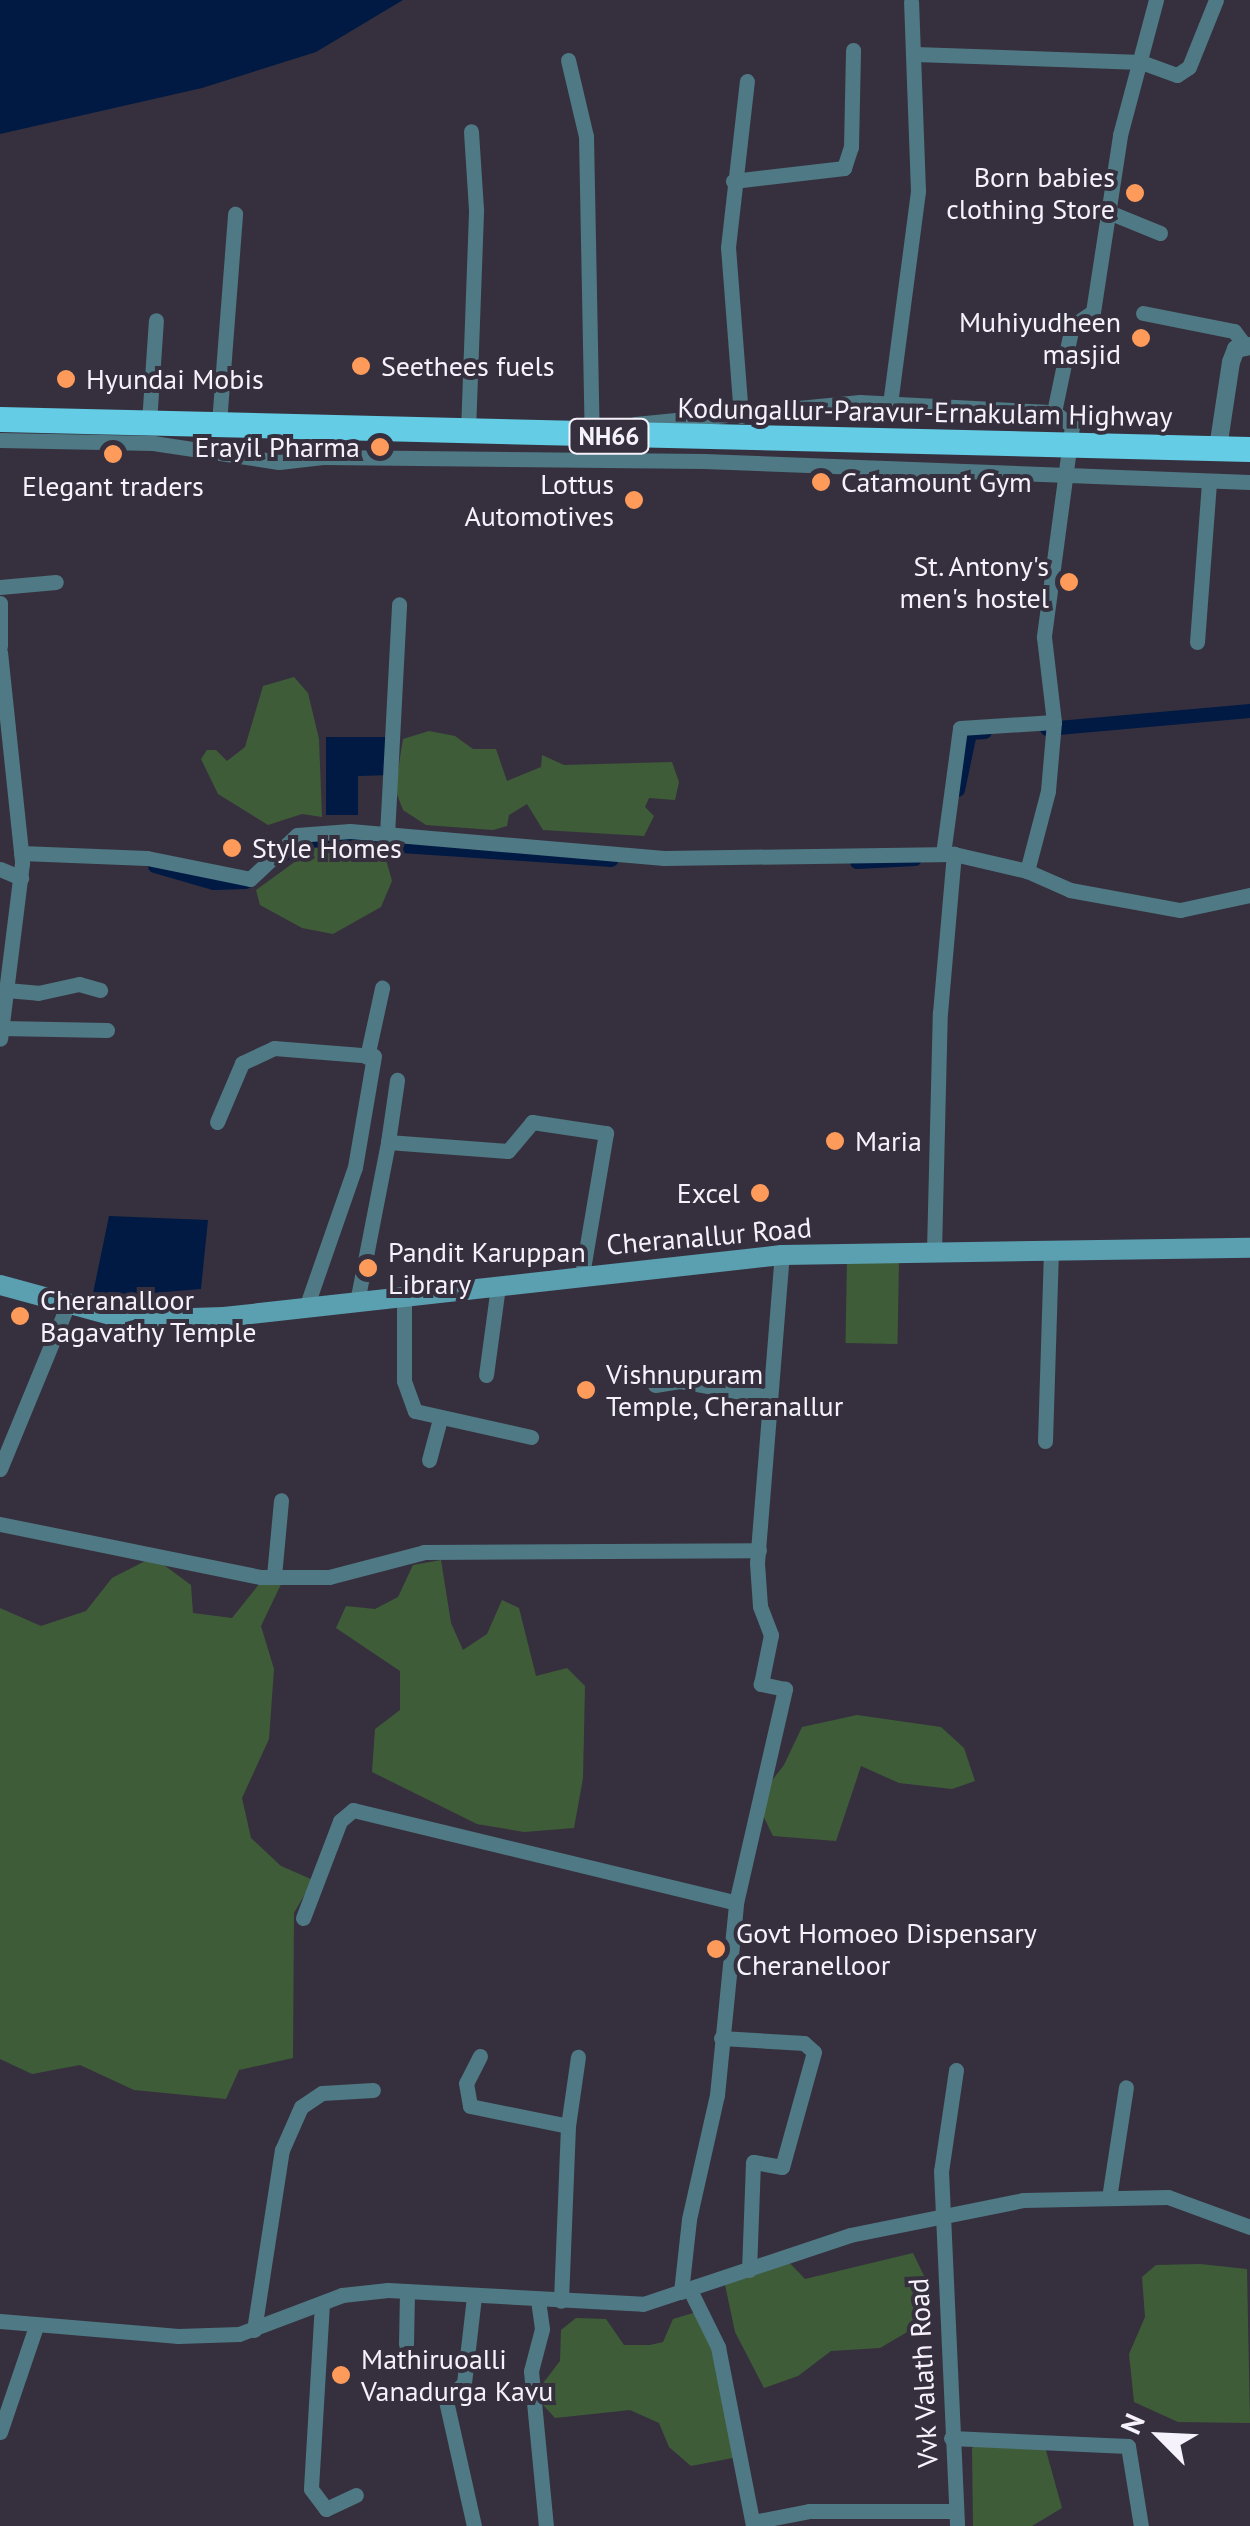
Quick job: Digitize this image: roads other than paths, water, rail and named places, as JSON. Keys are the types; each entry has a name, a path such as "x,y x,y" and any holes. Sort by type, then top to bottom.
{"highway":[{"name":"Kodungallur-Paravur-Ernakulam Highway","path":"0,420 219,422 598,436 1250,449"}],"main road":[{"name":"Cheranallur Road","path":"0,1285 129,1320 306,1308 782,1254 1250,1248"}],"street":[{"path":"1054,412 1072,326 1093,312 1120,136 1156,0"},
{"path":"915,54 1141,62 1185,72 1216,0"},
{"path":"890,404 918,191 911,2"},
{"path":"733,181 844,168 852,147 853,50"},
{"path":"568,60 586,136 598,436 625,425 890,404 1054,412 1072,426 1062,472 1044,637 1054,726 1048,790 1027,871"},
{"path":"741,416 728,247 747,81"},
{"path":"468,431 476,209 471,131"},
{"path":"1111,212 1160,233"},
{"path":"219,422 236,214"},
{"path":"1093,312 1111,316"},
{"path":"1142,312 1234,331 1248,346 1236,349 1232,362 1218,448"},
{"path":"149,422 156,320"},
{"path":"0,440 154,443 279,462 323,457 704,461 1250,482"},
{"path":"1197,642 1209,481"},
{"path":"0,586 56,582"},
{"path":"0,603 3,736 21,862 0,1040"},
{"path":"387,835 399,604"},
{"path":"934,1250 940,1013 948,854 960,728 1054,726"},
{"path":"0,869 21,862 147,858 250,879 296,835 387,835 664,858 948,854 1027,871 1070,890 1180,910 1250,895"},
{"path":"6,990 38,992 79,984 100,990"},
{"path":"367,1057 382,988"},
{"path":"1,1028 107,1030"},
{"path":"216,1122 242,1064 274,1048 374,1056 375,1077 355,1167 306,1308"},
{"path":"357,1302 397,1080"},
{"path":"388,1142 508,1152 532,1122 606,1133 582,1275"},
{"path":"1046,1441 1051,1251"},
{"path":"782,1254 759,1550 760,1606 771,1635 761,1684 785,1689 736,1903 686,2291 718,2347 753,2524 810,2511 957,2518"},
{"path":"486,1375 498,1286"},
{"path":"404,1297 408,1400 415,1411 440,1420 531,1436"},
{"path":"0,1469 68,1304"},
{"path":"656,1384 680,1380 768,1397"},
{"path":"429,1460 440,1420"},
{"path":"274,1576 281,1500"},
{"path":"0,1524 274,1576 329,1577 424,1552 759,1550"},
{"path":"303,1918 340,1821 352,1810 736,1903"},
{"path":"721,2038 804,2042 814,2052 782,2166 753,2162 750,2270"},
{"path":"480,2056 466,2083 470,2106 568,2126"},
{"path":"560,2301 568,2126 578,2057"},
{"name":"Vvk Valath Road","path":"956,2070 942,2217 957,2518"},
{"path":"1109,2198 1126,2088"},
{"path":"254,2330 282,2150 300,2107 322,2093 373,2090"},
{"path":"0,2321 178,2336 254,2330 322,2303 407,2292 642,2304 833,2240 1023,2200 1168,2198 1250,2226"},
{"path":"406,2344 407,2292"},
{"path":"474,2297 464,2383 446,2401 474,2526"},
{"path":"538,2300 542,2328 531,2370 546,2526"},
{"path":"322,2303 311,2489 326,2510 356,2495"},
{"path":"0,2432 36,2326"},
{"path":"951,2438 1128,2446 1141,2526"}],"water":[{"path":"0,0 403,0 316,52 202,88 0,134"},
{"path":"326,737 393,737 393,775 358,776 358,815 326,815"},
{"path":"109,1216 208,1220 201,1289 92,1298"}],"waterway":[{"path":"1047,729 1250,711"},
{"path":"958,790 970,733 985,732"},
{"path":"283,855 311,840 611,860"},
{"path":"857,862 915,859"},
{"path":"155,866 214,883 246,882"}],"place":[{"name":"Born babies clothing Store","path":"1135,193"},
{"name":"Muhiyudheen masjid","path":"1141,338"},
{"name":"Seethees fuels","path":"361,366"},
{"name":"Hyundai Mobis","path":"66,379"},
{"name":"Erayil Pharma","path":"380,447"},
{"name":"Elegant traders","path":"113,454"},
{"name":"Catamount Gym","path":"821,482"},
{"name":"Lottus Automotives","path":"634,500"},
{"name":"St. Antony's men's hostel","path":"1069,582"},
{"name":"Style Homes","path":"232,848"},
{"name":"Maria","path":"835,1141"},
{"name":"Excel","path":"760,1193"},
{"name":"Pandit Karuppan Library","path":"368,1268"},
{"name":"Cheranalloor Bagavathy Temple","path":"20,1316"},
{"name":"Vishnupuram Temple, Cheranallur","path":"586,1390"},
{"name":"Govt Homoeo Dispensary Cheranelloor","path":"716,1949"},
{"name":"Mathiruoalli Vanadurga Kavu","path":"341,2375"}]}
